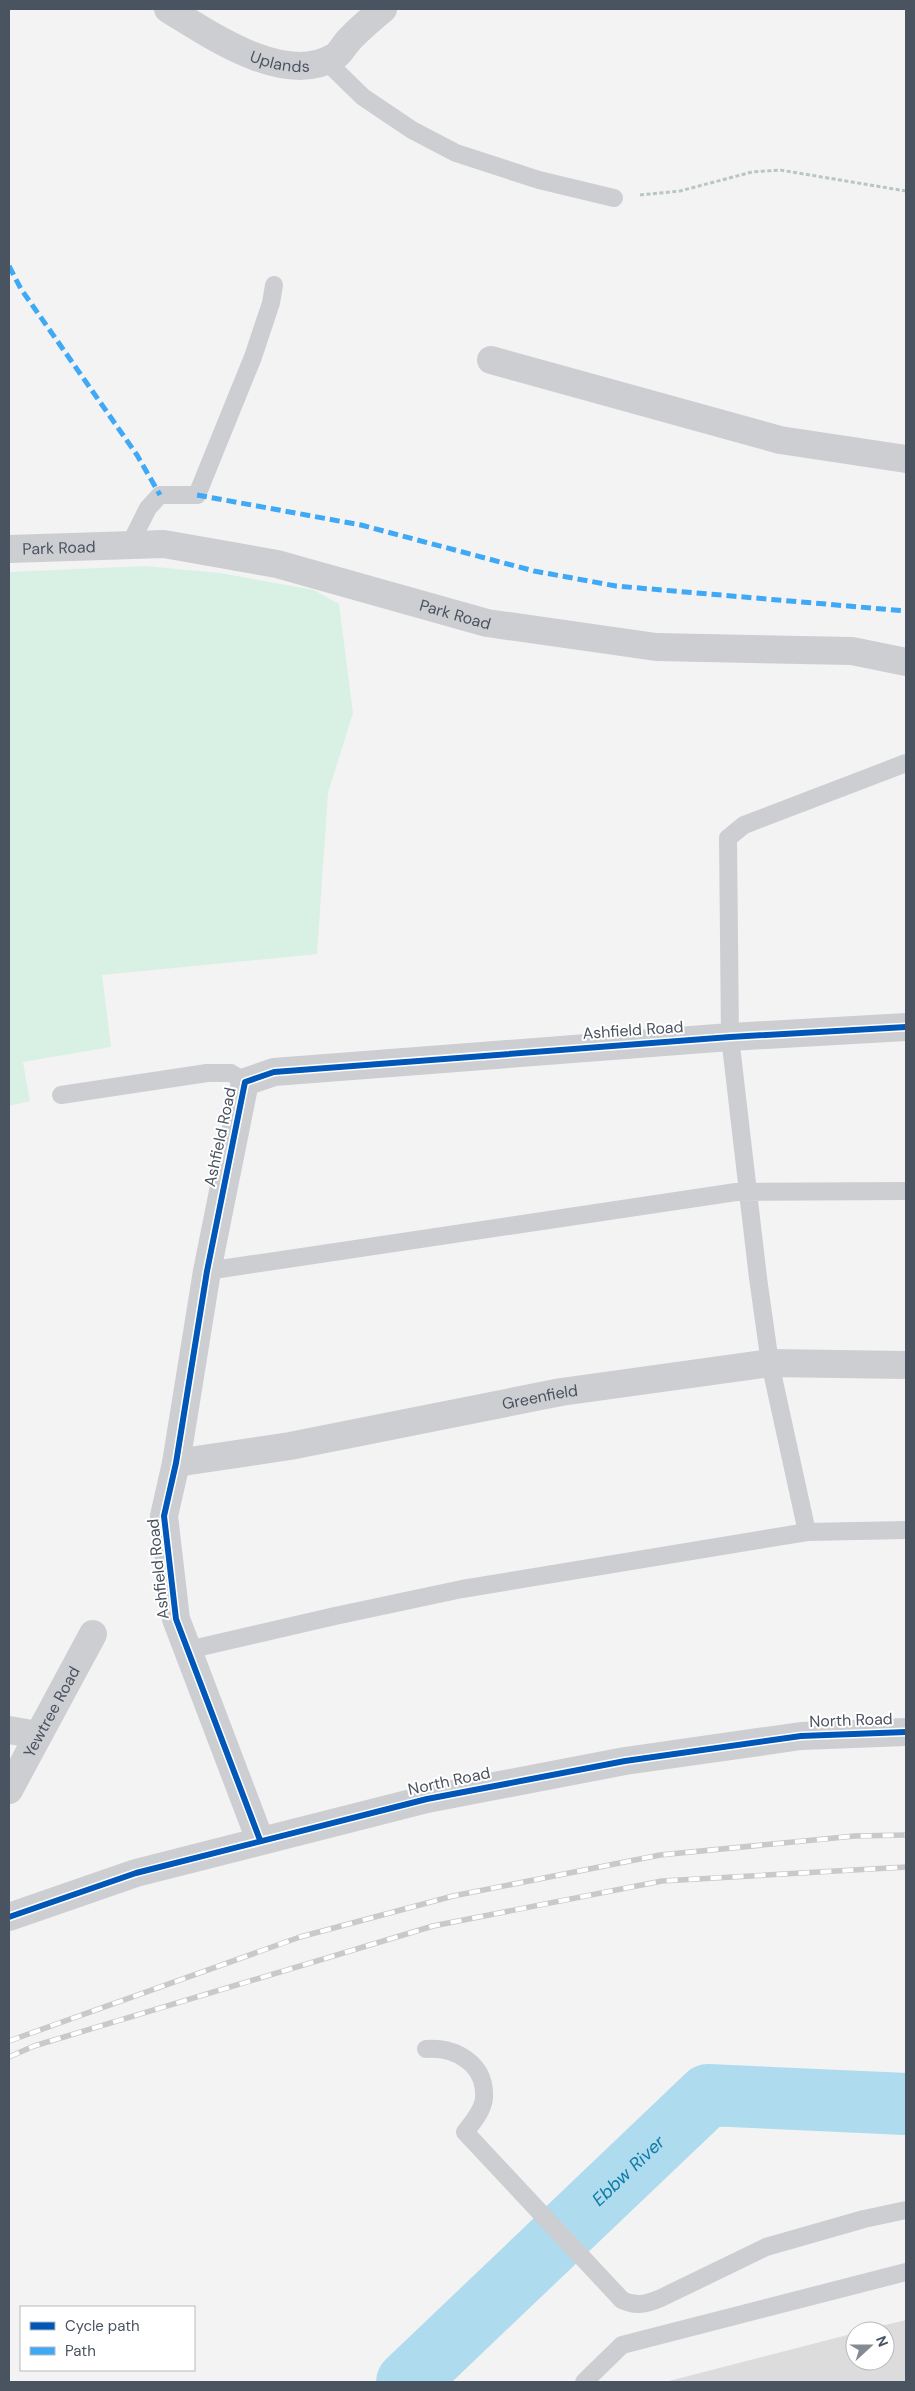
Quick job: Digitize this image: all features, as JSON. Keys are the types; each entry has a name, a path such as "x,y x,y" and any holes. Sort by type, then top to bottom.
{"street":[{"name":"Uplands","path":"168,9 221,42 259,60 296,65 326,61 336,56 348,41 383,9"},
{"path":"491,360 780,440 906,459"},
{"name":"Park Road","path":"9,549 164,544 277,564 487,623 656,647 852,651 906,662"},
{"name":"Ashfield Road","path":"260,1840 176,1619 164,1516 176,1463 207,1271 245,1082 274,1072 730,1036 906,1028"},
{"name":"Greenfield","path":"176,1463 290,1446 561,1392 770,1363 906,1365"},
{"name":"Yewtree Road","path":"9,1790 94,1634"},
{"path":"9,1730 38,1735"},
{"name":"North Road","path":"9,1917 136,1873 428,1798 625,1761 801,1736 906,1732"}],"lane":[{"path":"326,61 363,97 412,130 456,153 539,180 614,198"},
{"path":"130,544 148,508 160,495 197,495 253,357 271,303 274,285"},
{"path":"807,1532 770,1363 730,1036 728,838 744,825 906,763"},
{"path":"61,1095 207,1072 231,1072 245,1082"},
{"path":"207,1271 748,1192 906,1191"},
{"path":"188,1650 335,1616 462,1590 807,1532 906,1530"},
{"path":"426,2049 440,2048 454,2051 477,2070 484,2099 479,2114 465,2132 622,2300 630,2304 649,2303 766,2246 864,2219 906,2210"},
{"path":"584,2382 622,2345 906,2272"}],"path":[{"path":"614,198 680,191 752,172 780,170 906,191"}],"green space":[{"path":"145,566 220,573 314,590 339,604 353,713 328,793 317,954 102,975 111,1047 23,1062 30,1101 9,1106 9,572"}],"building":[{"path":"906,2320 906,2382 665,2382 845,2336 845,2371 895,2371 895,2323"}],"waterway":[{"name":"Ebbw River","path":"407,2382 708,2095 906,2104"}],"railway":[{"path":"9,2041 300,1937 453,1896 660,1855 855,1836 906,1835"},
{"path":"9,2057 34,2046 433,1926 662,1881 906,1867"}],"marked path":[{"path":"9,266 21,289 137,455 160,495"},
{"path":"197,495 361,525 534,571 616,586 906,611"}],"cycle path":[{"path":"260,1840 176,1619 164,1516 176,1463 207,1271 245,1082 274,1072 730,1037 906,1027"},
{"path":"9,1917 136,1873 427,1799 625,1761 801,1736 906,1732"}]}
